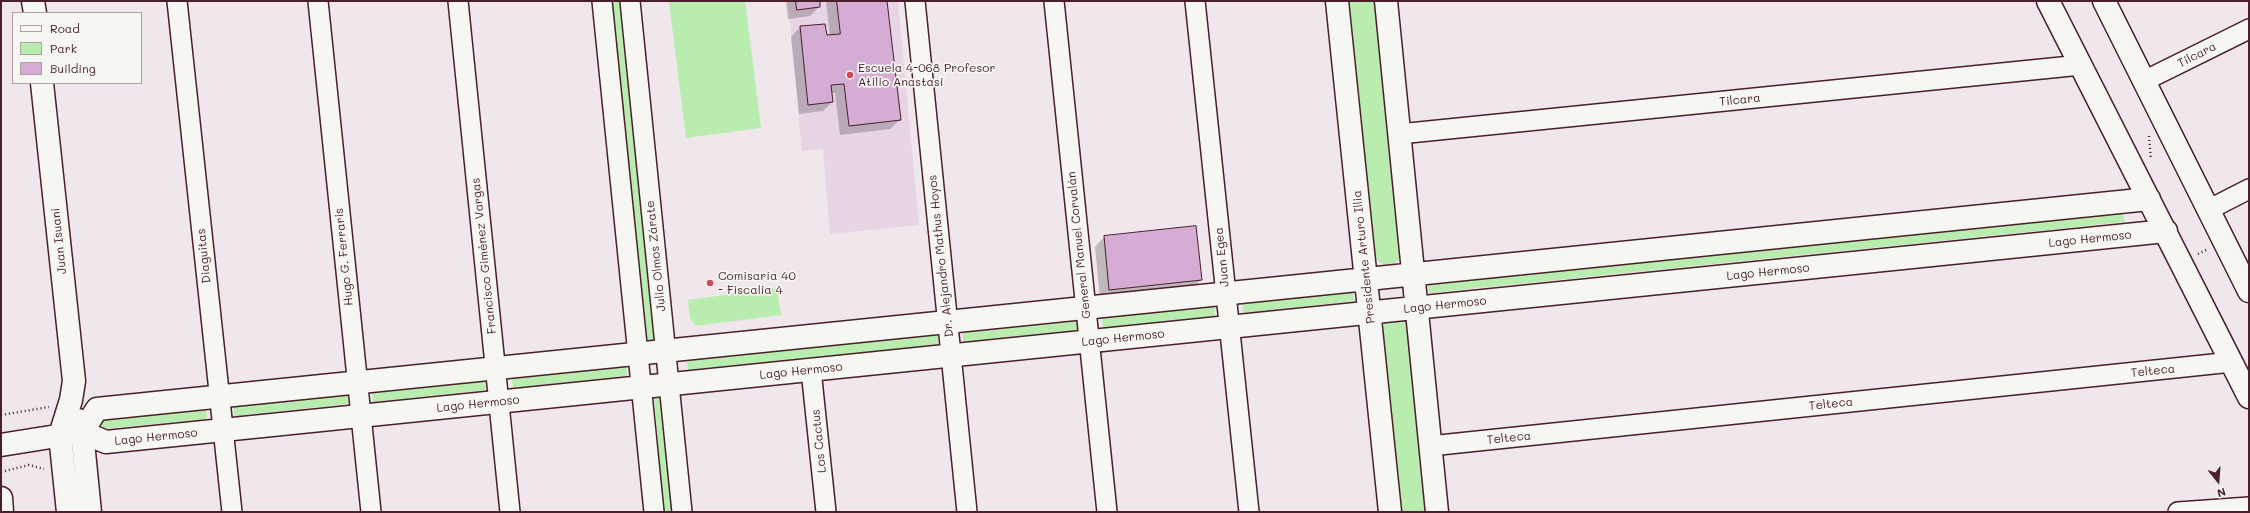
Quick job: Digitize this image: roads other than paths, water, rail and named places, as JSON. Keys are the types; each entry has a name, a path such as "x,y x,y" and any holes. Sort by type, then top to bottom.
{"main road":[{"path":"33,1 35,12"},
{"name":"Presidente Arturo Illia","path":"1337,1 1390,512"},
{"path":"1386,1 1437,512"},
{"path":"2048,1 2249,397"},
{"path":"2104,1 2249,291"},
{"name":"Juan Isuani","path":"42,84 74,381 71,400 60,436 68,512"},
{"path":"1,445 82,432 97,409 2149,199"},
{"name":"Lago Hermoso","path":"82,432 106,442 2166,231"},
{"name":"Juan Isuani","path":"71,400 82,432 90,512"},
{"path":"1,498 2,512"}],"street":[{"name":"Diaguitas","path":"177,1 232,512"},
{"name":"Hugo G. Ferraris","path":"318,1 371,512"},
{"name":"Francisco Giménez Vargas","path":"458,1 510,512"},
{"path":"602,1 654,512"},
{"name":"Julio Olmos Zárate","path":"630,1 682,512"},
{"name":"Dr. Alejandro Mathus Hoyos","path":"915,1 967,512"},
{"name":"General Manuel Corvalán","path":"1054,1 1107,512"},
{"name":"Juan Egea","path":"1195,1 1249,512"},
{"name":"Tilcara","path":"2144,81 2249,29"},
{"name":"Tilcara","path":"1399,134 2081,65"},
{"path":"2211,216 2249,189"},
{"name":"Telteca","path":"1430,446 2232,362"},
{"name":"Los Cactus","path":"812,370 826,512"},
{"path":"2178,512 2249,507"}],"place":[{"name":"Escuela 4-068 Profesor Atilio Anastasi","path":"850,75"},
{"name":"Comisaría 40 - Fiscalia 4","path":"710,283"}]}
